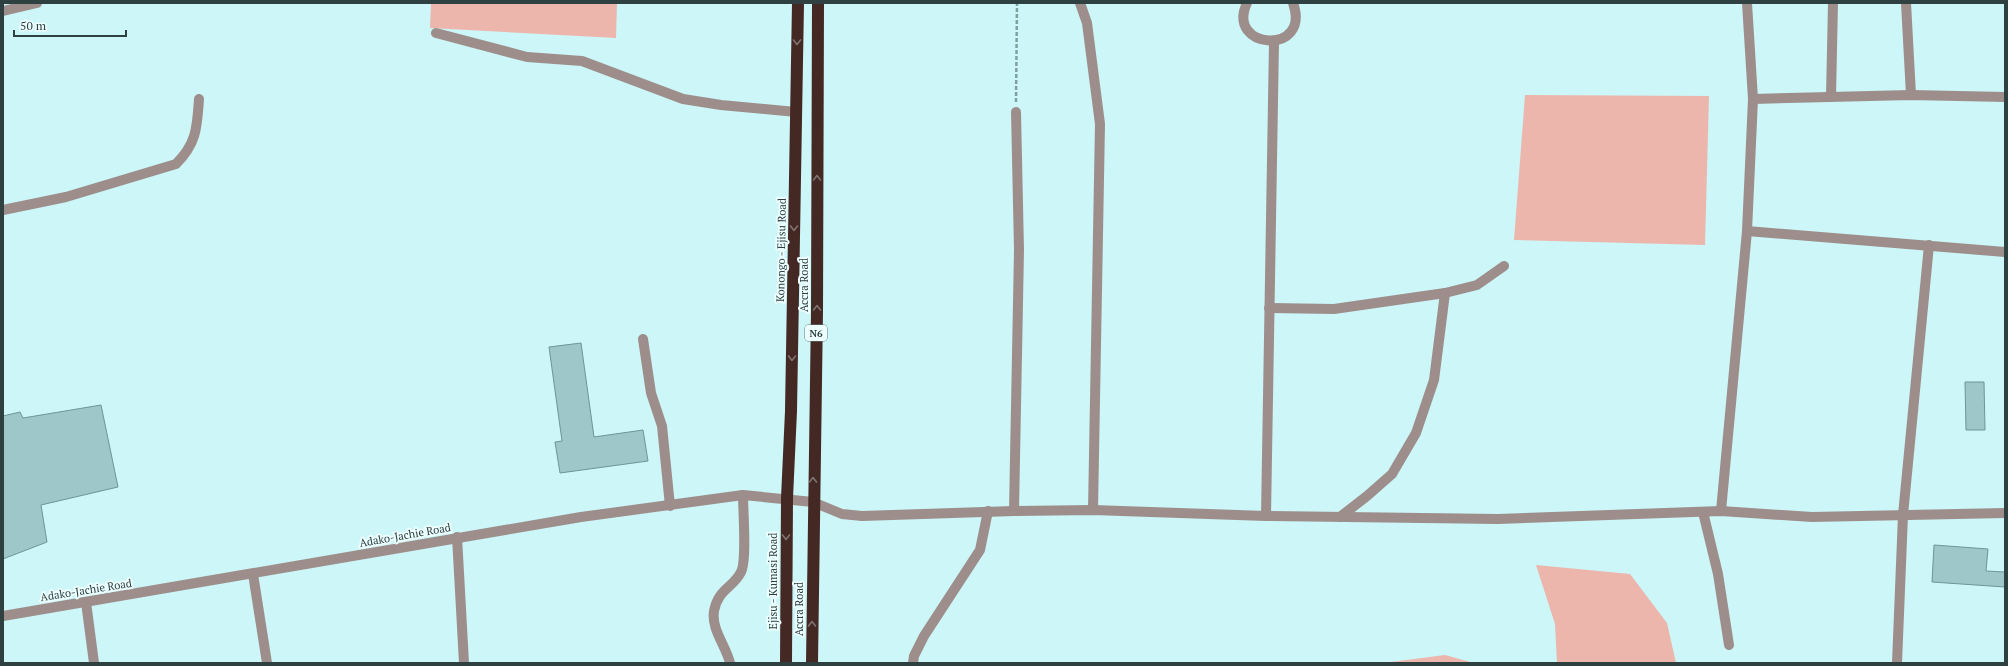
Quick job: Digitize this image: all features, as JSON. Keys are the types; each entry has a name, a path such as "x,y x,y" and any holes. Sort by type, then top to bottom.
{"highway":[{"name":"Konongo - Ejisu Road","path":"786,498 791,403 798,3"},
{"name":"Accra Road","path":"812,663 813,502 817,311 818,3"},
{"name":"Ejisu - Kumasi Road","path":"786,498 786,663"}],"street":[{"path":"3,11 37,3"},
{"path":"1080,3 1087,23 1100,124 1093,510"},
{"path":"1247,3 1244,9 1244,20 1247,29 1254,37 1264,41 1274,42 1284,38 1291,31 1296,21 1296,11 1293,3"},
{"path":"1720,511 1747,231 1753,99 1747,3"},
{"path":"1831,97 1833,3"},
{"path":"1906,3 1911,95"},
{"path":"436,33 527,57 582,61 683,98 721,105 796,112"},
{"path":"1266,516 1274,42"},
{"path":"1753,99 1911,95 2005,97"},
{"path":"3,210 66,197 176,164 186,154 193,141 197,128 199,99"},
{"path":"1014,511 1019,250 1016,112"},
{"path":"1747,231 2005,252"},
{"path":"1897,663 1903,515 1929,245"},
{"path":"1269,308 1334,309 1445,293 1477,285 1504,266"},
{"path":"1340,517 1392,474 1416,434 1434,380 1445,293"},
{"path":"643,339 650,393 662,426 670,506"},
{"path":"730,663 728,653 718,634 714,612 721,593 735,581 742,570 743,496"},
{"name":"Adako-Jachie Road","path":"3,616 581,517 743,496 786,498 813,502 842,514 862,516 988,511 1093,510 1266,516 1498,518 1720,511 1812,517 2005,514"},
{"path":"913,663 914,656 924,636 980,550 988,511"},
{"path":"1703,512 1718,574 1729,645"},
{"path":"457,538 464,663"},
{"path":"253,574 267,663"},
{"path":"86,602 94,663"}],"path":[{"path":"1016,112 1017,3"}],"shaded area":[{"path":"431,3 617,3 616,38 430,28"},
{"path":"1525,95 1709,96 1705,245 1514,240"},
{"path":"1536,565 1630,574 1667,623 1676,663 1557,663 1555,624"},
{"path":"1445,655 1474,663 1383,663"}],"building":[{"path":"581,343 594,437 643,430 648,461 560,473 555,442 562,441 549,347"},
{"path":"1965,382 1984,382 1985,430 1966,430"},
{"path":"101,405 118,487 41,505 47,542 3,559 3,416 20,412 23,418"},
{"path":"1934,545 1988,549 1986,571 2005,572 2005,587 1932,582"}]}
